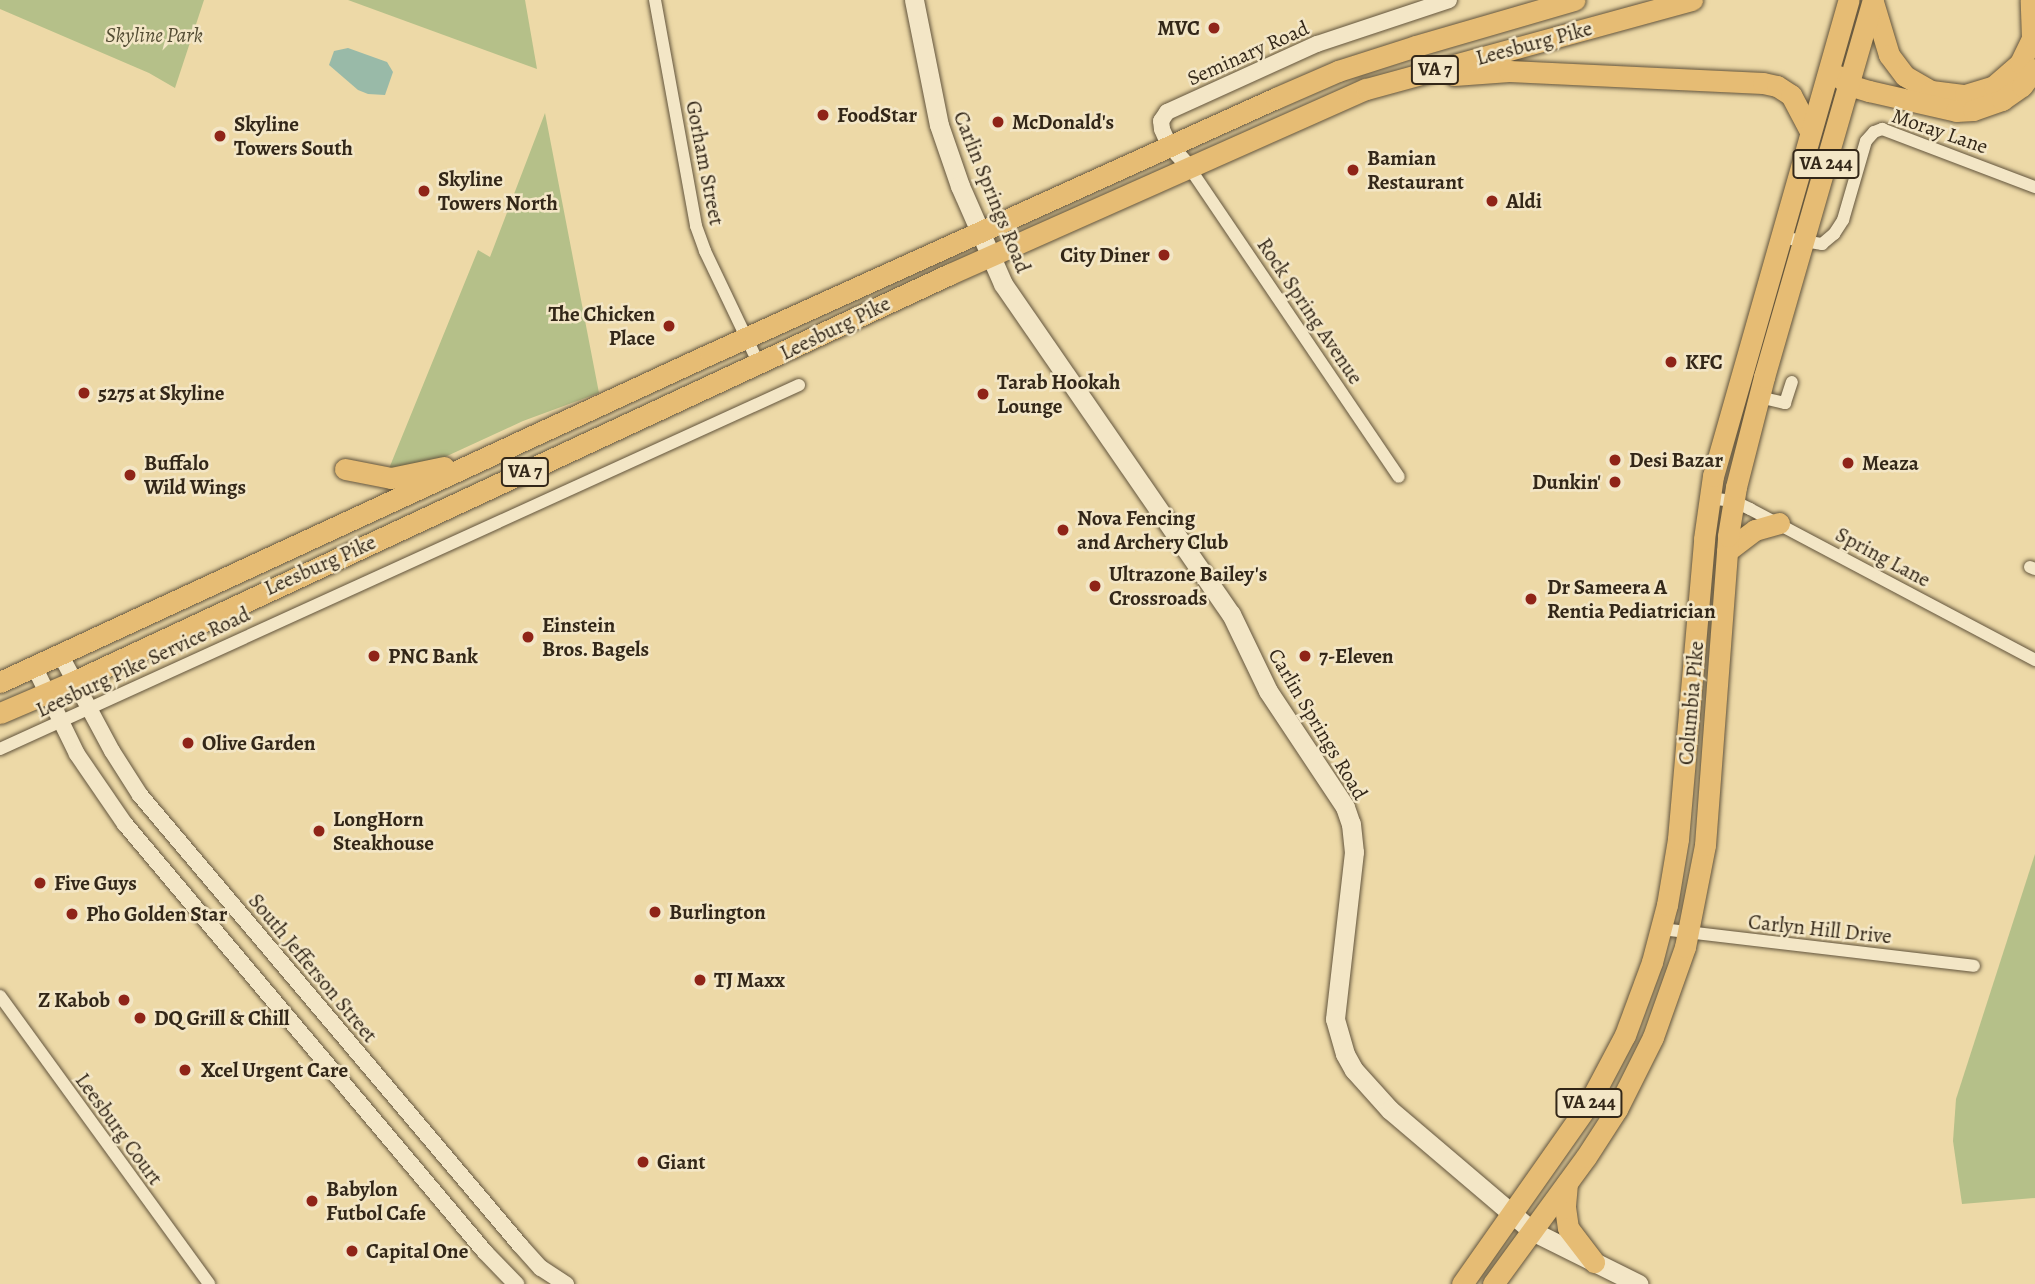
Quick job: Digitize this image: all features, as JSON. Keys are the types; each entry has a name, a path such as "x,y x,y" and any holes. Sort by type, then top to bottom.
{"main road":[{"name":"Carlin Springs Road","path":"914,0 939,125 990,256 1016,304 1074,382 1231,614 1268,691 1345,807 1351,824 1354,852 1335,1002 1335,1019 1345,1054 1375,1096 1532,1231 1639,1284"},
{"name":"Leesburg Pike","path":"0,682 747,337 1338,71 1574,0"},
{"name":"Leesburg Pike","path":"0,713 75,681 256,594 990,256 1366,89 1692,0"},
{"name":"Columbia Pike","path":"1462,1284 1513,1215 1598,1087 1640,999 1671,885 1680,818 1709,498 1729,412 1849,0"},
{"path":"1873,1 1889,55 1905,76 1931,92 1965,95 1994,86 2020,64 2032,38 2031,0"},
{"name":"Columbia Pike","path":"1493,1284 1606,1127 1640,1065 1667,1001 1689,933 1705,845 1733,501 1759,397 1873,1"},
{"path":"1831,62 1838,76 1849,85 1939,110 1973,110 2008,96 2035,69"},
{"path":"1366,89 1463,73 1509,71 1763,83 1777,86 1791,95 1810,131"},
{"path":"345,469 391,478 491,456"},
{"path":"1727,551 1755,530 1779,523"},
{"path":"1567,1183 1565,1207 1568,1228 1594,1262"}],"street":[{"name":"Gorham Street","path":"655,0 696,226 705,251 759,364"},
{"name":"Seminary Road","path":"1169,145 1161,121 1167,112 1317,44 1449,0"},
{"name":"Moray Lane","path":"1803,243 1825,243 1841,225 1866,141 1874,132 1882,129 2035,187"},
{"path":"1169,145 1189,167"},
{"name":"Rock Spring Avenue","path":"1189,167 1399,477"},
{"path":"1780,237 1803,243"},
{"path":"1759,397 1785,403 1792,382"},
{"name":"Leesburg Pike Service Road","path":"0,749 799,385"},
{"name":"Spring Lane","path":"1709,498 1733,501 1779,523 2035,660"},
{"name":"South Jefferson Street","path":"60,654 128,777 169,831 520,1245 541,1268 566,1284"},
{"path":"34,666 96,785 125,824 463,1227 516,1284"},
{"name":"Carlyn Hill Drive","path":"1661,929 1974,966"},
{"name":"Leesburg Court","path":"0,996 209,1284"}],"green space":[{"name":"Skyline Park","path":"0,0 204,0 175,88 149,73 0,9"},
{"path":"348,0 525,0 537,69"},
{"path":"545,113 599,393 523,421 434,462 388,471 478,250 490,257"},
{"path":"2035,854 2035,1198 1962,1204 1953,1141 1956,1099"}],"shaded area":[{"path":"348,48 387,62 393,72 385,95 368,94 358,90 329,65 334,51"}],"place":[{"name":"MVC","path":"1214,28"},
{"name":"FoodStar","path":"823,115"},
{"name":"McDonald's","path":"998,122"},
{"name":"Skyline Towers South","path":"220,136"},
{"name":"Bamian Restaurant","path":"1353,170"},
{"name":"Skyline Towers North","path":"424,191"},
{"name":"Aldi","path":"1492,201"},
{"name":"City Diner","path":"1164,255"},
{"name":"The Chicken Place","path":"669,326"},
{"name":"KFC","path":"1671,362"},
{"name":"5275 at Skyline","path":"84,393"},
{"name":"Tarab Hookah Lounge","path":"983,394"},
{"name":"Desi Bazar","path":"1615,460"},
{"name":"Meaza","path":"1848,463"},
{"name":"Buffalo Wild Wings","path":"130,475"},
{"name":"Dunkin'","path":"1615,482"},
{"name":"Nova Fencing and Archery Club","path":"1063,530"},
{"name":"Ultrazone Bailey's Crossroads","path":"1095,586"},
{"name":"Dr Sameera A Rentia Pediatrician","path":"1531,599"},
{"name":"Einstein Bros. Bagels","path":"528,637"},
{"name":"PNC Bank","path":"374,656"},
{"name":"7-Eleven","path":"1305,656"},
{"name":"Olive Garden","path":"188,743"},
{"name":"LongHorn Steakhouse","path":"319,831"},
{"name":"Five Guys","path":"40,883"},
{"name":"Burlington","path":"655,912"},
{"name":"Pho Golden Star","path":"72,914"},
{"name":"TJ Maxx","path":"700,980"},
{"name":"Z Kabob","path":"124,1000"},
{"name":"DQ Grill & Chill","path":"140,1018"},
{"name":"Xcel Urgent Care","path":"185,1070"},
{"name":"Giant","path":"643,1162"},
{"name":"Babylon Futbol Cafe","path":"312,1201"},
{"name":"Capital One","path":"352,1251"}]}
